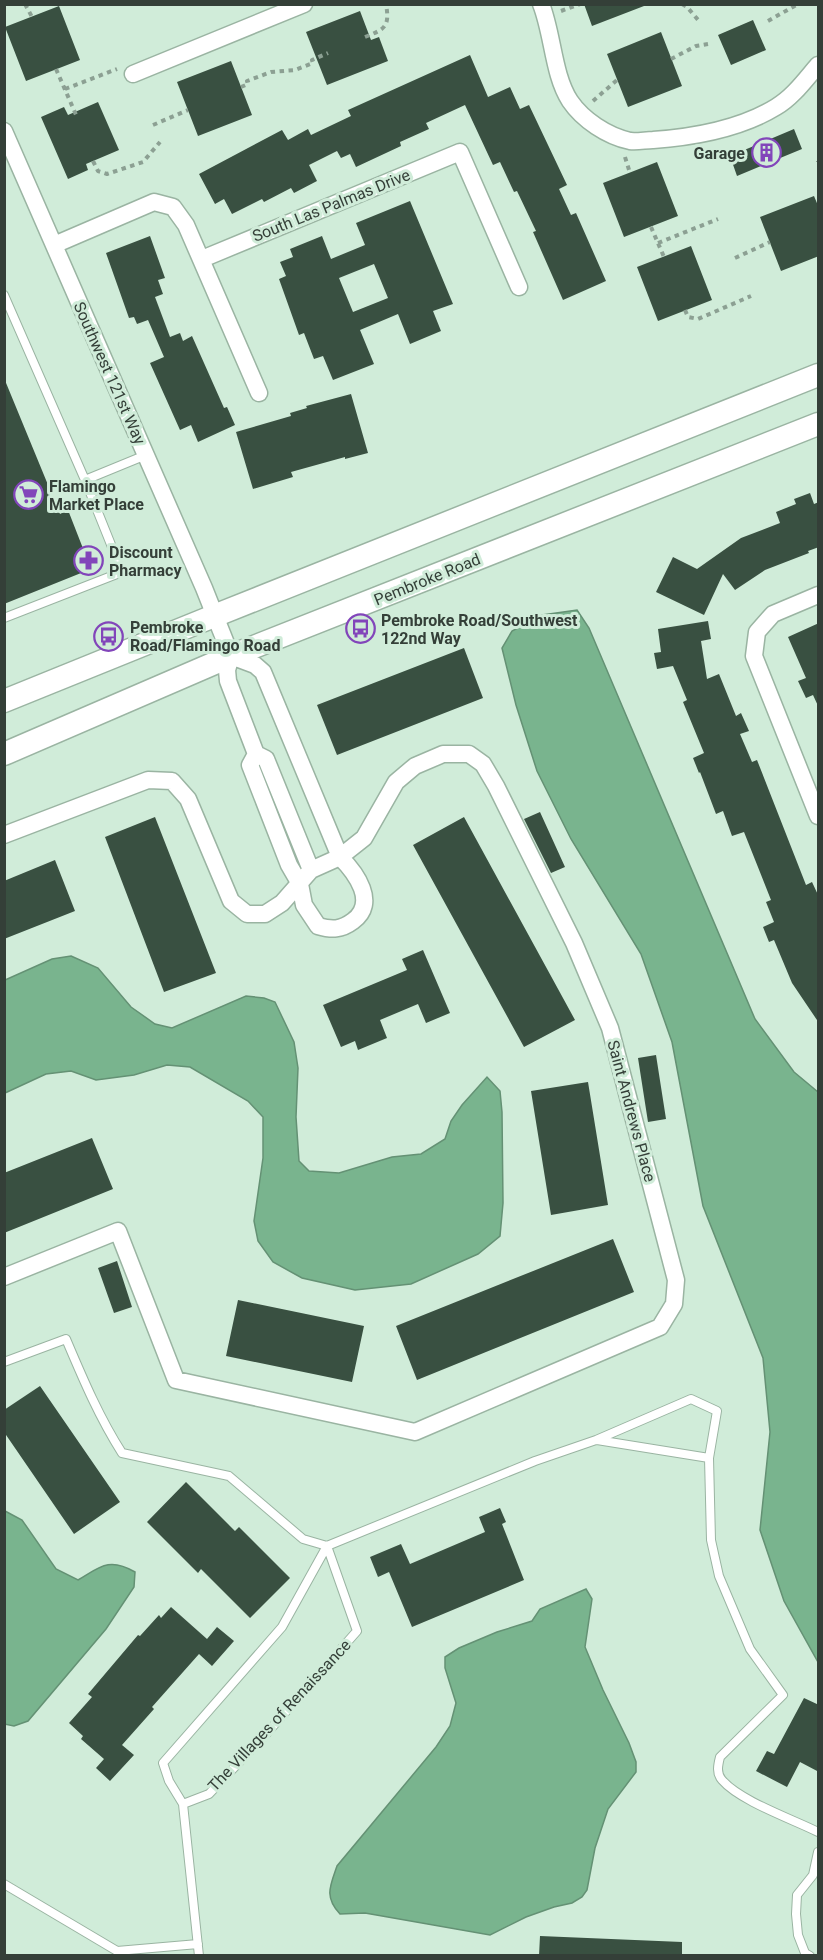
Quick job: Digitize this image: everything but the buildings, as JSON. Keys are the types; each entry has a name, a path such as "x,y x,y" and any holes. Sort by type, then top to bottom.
{"main road":[{"path":"4,701 214,615 819,375"},
{"name":"Pembroke Road","path":"4,754 231,656 819,424"}],"street":[{"path":"127,70 304,4"},
{"path":"541,4 564,88 581,114 600,128 631,141 683,138 741,123 776,107 790,97 819,65"},
{"name":"Southwest 121st Way","path":"4,131 231,656"},
{"name":"South Las Palmas Drive","path":"202,259 460,152 519,287"},
{"path":"54,245 154,202 173,207 186,225 202,259 259,393"},
{"path":"819,595 773,614 757,633 754,656 819,816"},
{"path":"256,754 250,765 289,865 300,884 304,905 318,926 331,930 346,927 359,917 364,905 358,880 340,857 263,672 255,665 231,656 227,670 228,681 256,754 266,759 311,870"},
{"name":"Saint Andrews Place","path":"4,835 148,780 172,781 188,800 231,901 247,914 265,914 282,903 311,870 340,857 364,838 396,782 415,766 443,754 469,754 483,764 574,944 610,1028 676,1280 674,1305 660,1327 415,1432 176,1380 118,1231 4,1277"}],"lane":[{"path":"4,295 85,480 122,572 4,618"},
{"path":"85,480 146,455"},
{"path":"4,1362 66,1340 89,1394 122,1453 230,1476 303,1539 327,1546 535,1461 596,1440 691,1399 717,1411 709,1458 711,1540 719,1576 750,1649 783,1695 720,1757 717,1768 720,1778 740,1795 819,1832"},
{"path":"596,1440 709,1458"},
{"path":"199,1956 183,1804 169,1780 164,1763 282,1627 327,1546"},
{"name":"The Villages of Renaissance","path":"183,1804 209,1794 267,1733 357,1631 327,1546"},
{"path":"819,1852 816,1875 819,1884"},
{"path":"810,1956 805,1953 798,1935 797,1895 816,1875"},
{"path":"4,1884 117,1951 198,1944"}],"path":[{"path":"365,37 386,26 388,17 386,4"},
{"path":"682,4 699,21"},
{"path":"768,21 798,4"},
{"path":"27,5 32,17"},
{"path":"671,59 696,46 708,44"},
{"path":"241,87 248,84 247,81 271,72 295,70 313,63 312,60 328,53"},
{"path":"56,69 77,117"},
{"path":"65,89 127,70"},
{"path":"581,114 617,80"},
{"path":"153,125 188,110"},
{"path":"93,161 98,171 107,174 143,162 160,142"},
{"path":"658,243 718,219"},
{"path":"651,226 664,256"},
{"path":"735,258 770,242"},
{"path":"685,310 688,317 698,319 751,296"}],"shaded area":[{"path":"577,610 589,628 755,1019 794,1072 818,1092 818,1662 784,1601 760,1530 770,1432 763,1358 703,1206 672,1042 641,954 571,839 537,771 516,705 502,648 512,631 542,615"},
{"path":"71,956 98,968 131,1007 155,1024 172,1028 246,996 275,1002 294,1042 298,1068 296,1117 299,1161 309,1171 339,1173 392,1157 421,1154 445,1139 451,1121 487,1077 500,1091 502,1112 503,1203 500,1236 478,1254 411,1284 355,1290 302,1278 273,1262 258,1241 254,1221 263,1158 263,1117 248,1101 190,1067 167,1065 134,1075 96,1080 71,1071 46,1074 5,1093 5,980 52,959"},
{"path":"5,1511 22,1520 56,1569 78,1580 105,1565 118,1565 135,1572 134,1587 106,1629 28,1721 14,1726 4,1724"},
{"path":"586,1589 592,1599 585,1647 629,1743 636,1762 636,1772 608,1809 595,1848 587,1890 582,1897 572,1903 526,1917 490,1935 365,1913 340,1914 330,1897 337,1866 436,1747 450,1726 456,1703 445,1668 445,1657 459,1648 497,1632 532,1621 540,1609"}],"place":[{"name":"Garage","path":"766,153"},
{"name":"Flamingo Market Place","path":"28,495"},
{"name":"Discount Pharmacy","path":"88,561"},
{"name":"Pembroke Road/Southwest 122nd Way","path":"360,629"},
{"name":"Pembroke Road/Flamingo Road","path":"109,636"}]}
